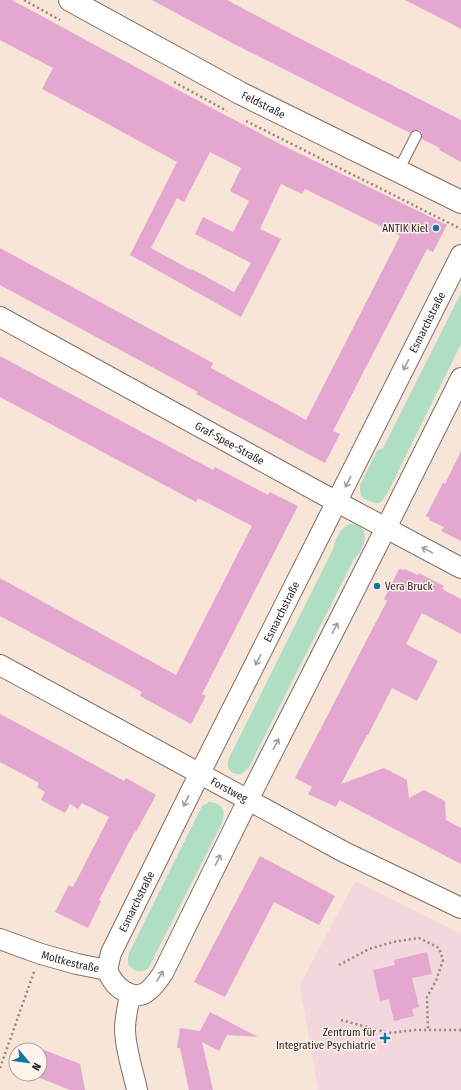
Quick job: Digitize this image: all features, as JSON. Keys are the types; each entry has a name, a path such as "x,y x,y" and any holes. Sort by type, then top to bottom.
{"street":[{"name":"Feldstraße","path":"70,0 240,93 461,202"},
{"name":"Esmarchstraße","path":"107,970 111,953 200,773 461,256"},
{"name":"Graf-Spee-Straße","path":"0,317 461,568"},
{"path":"137,1090 125,1033 130,995 139,996 145,994 163,973 248,800 461,378"},
{"name":"Forstweg","path":"0,666 344,852 461,908"},
{"name":"Moltkestraße","path":"0,939 41,954 77,964 107,970 118,987 130,995"}],"lane":[{"path":"398,171 416,136"}],"path":[{"path":"338,965 369,949 393,942 419,938 439,948 443,960 436,982 427,997 428,1030"},
{"path":"0,1068 41,954"},
{"path":"341,1020 388,1033 415,1030 461,1030"}],"shaded area":[{"name":"Zentrum für Integrative Psychiatrie","path":"355,881 461,934 461,1090 318,1090 300,985"}],"green space":[{"path":"461,293 461,344 388,492 379,503 364,499 361,495 360,485 377,451 383,448"},
{"path":"350,524 357,525 362,528 365,538 364,544 354,559 248,769 241,774 231,772 228,767 229,758 333,549 335,541 343,528"},
{"path":"209,802 221,806 223,816 221,825 149,967 144,971 135,970 128,964 129,953 202,806"}],"building":[{"path":"0,0 12,0 280,144 447,225 433,252 427,249 333,431 340,434 325,463 196,394 198,392 0,285 0,248 213,363 211,368 306,420 400,236 305,189 302,194 281,184 260,229 281,239 241,317 130,255 177,162 42,89 53,68 0,40","holes":["210,152 241,168 230,191 249,201 233,232 203,217 195,234 251,263 234,292 151,248 177,198 184,202"]},
{"path":"152,0 227,0 461,120 461,162 439,150 440,148 422,139 422,133 419,130 415,130 410,133 232,43"},
{"path":"405,0 461,0 461,29 448,22"},
{"path":"0,356 213,470 215,467 268,495 270,492 298,506 202,694 206,696 191,724 140,696 142,692 0,616 0,578 176,675 252,526 198,498 196,502 0,397"},
{"path":"461,451 461,541 441,531 444,527 429,520 430,518 426,516 443,483 445,484"},
{"path":"399,569 405,569 418,575 419,573 444,586 442,589 461,599 461,634 422,613 406,644 438,661 417,701 392,688 341,784 384,768 407,780 409,798 424,790 445,801 446,820 461,828 461,864 339,800 336,807 308,794 312,787 295,778 387,601 384,599"},
{"path":"0,714 124,781 126,778 156,795 136,832 135,831 99,900 101,901 88,928 55,912 69,885 73,887 109,817 82,803 78,809 70,804 65,813 41,800 45,792 37,787 39,783 0,762"},
{"path":"260,856 335,896 319,925 274,902 225,997 194,982"},
{"path":"427,952 432,974 412,978 419,1007 412,1009 414,1016 394,1021 389,999 380,1001 373,970 395,965 394,960"},
{"path":"210,1012 258,1037 227,1035 219,1051 202,1042 213,1090 189,1090 180,1048 177,1048 180,1028 200,1031"},
{"path":"48,1051 80,1064 85,1090 70,1090 48,1081"}],"place":[{"name":"ANTIK Kiel","path":"436,228"},
{"name":"Vera Bruck","path":"377,586"},
{"name":"Zentrum für Integrative Psychiatrie","path":"385,1038"}]}
